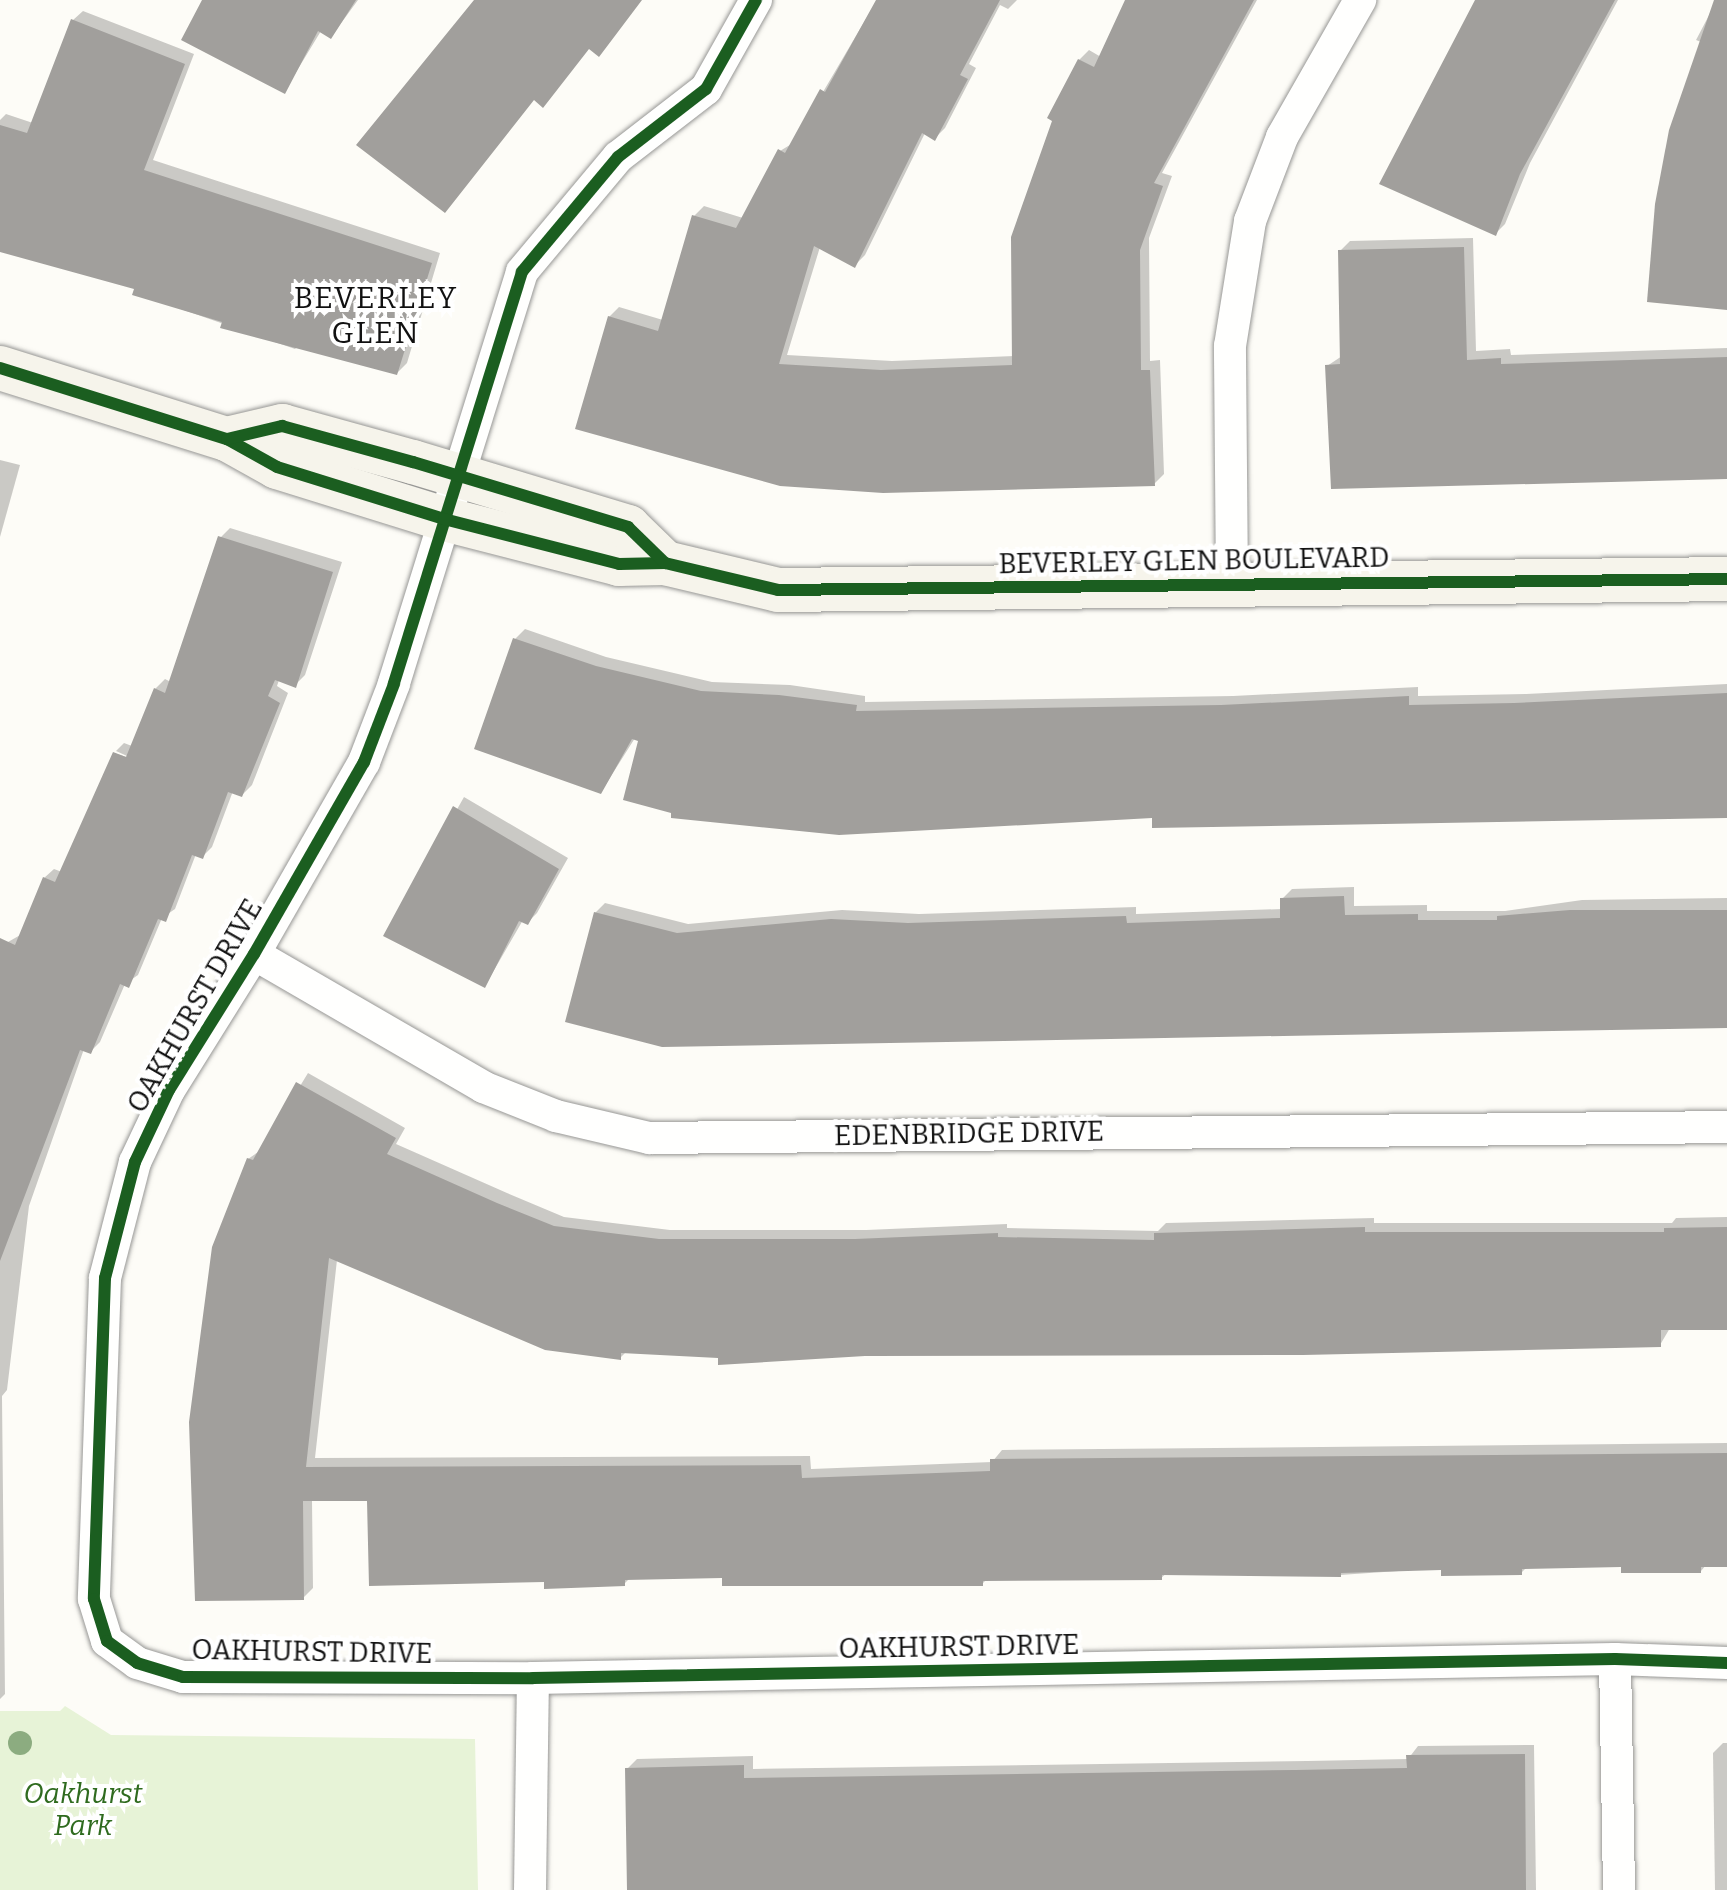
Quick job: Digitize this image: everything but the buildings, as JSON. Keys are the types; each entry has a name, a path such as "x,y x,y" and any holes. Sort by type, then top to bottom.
{"street":[{"name":"OAKHURST DRIVE","path":"756,0 706,89 618,157 522,272 394,684 364,762 254,954 169,1090 135,1162 105,1278 94,1599 107,1641 137,1663 183,1677 533,1678 1615,1659 1727,1663"},
{"path":"1232,584 1230,346 1250,221 1282,137 1360,0"},
{"name":"BEVERLEY GLEN BOULEVARD","path":"0,368 227,439 277,467 444,519 619,564 665,563 778,590 1727,579"},
{"path":"227,439 282,426 458,475 628,527 665,563"},
{"name":"EDENBRIDGE DRIVE","path":"254,954 483,1087 570,1120 649,1138 1671,1132 1727,1127"},
{"path":"1615,1659 1619,1890"},
{"path":"530,1890 533,1678"}],"green space":[{"name":"Oakhurst Park","path":"65,1706 111,1735 475,1739 478,1890 0,1890 0,1711 60,1711"}],"cycle path":[{"path":"756,0 706,89 618,157 522,272 394,684 364,762 254,954 169,1090 135,1162 105,1278 94,1599 107,1641 137,1663 183,1677 533,1678 1615,1659 1727,1663"},
{"path":"0,368 227,439 277,467 444,519 619,564 665,563 778,590 1727,579"},
{"path":"227,439 282,426 413,462 628,527 665,563"}],"district":[{"name":"BEVERLEY GLEN","path":"376,315"}]}
